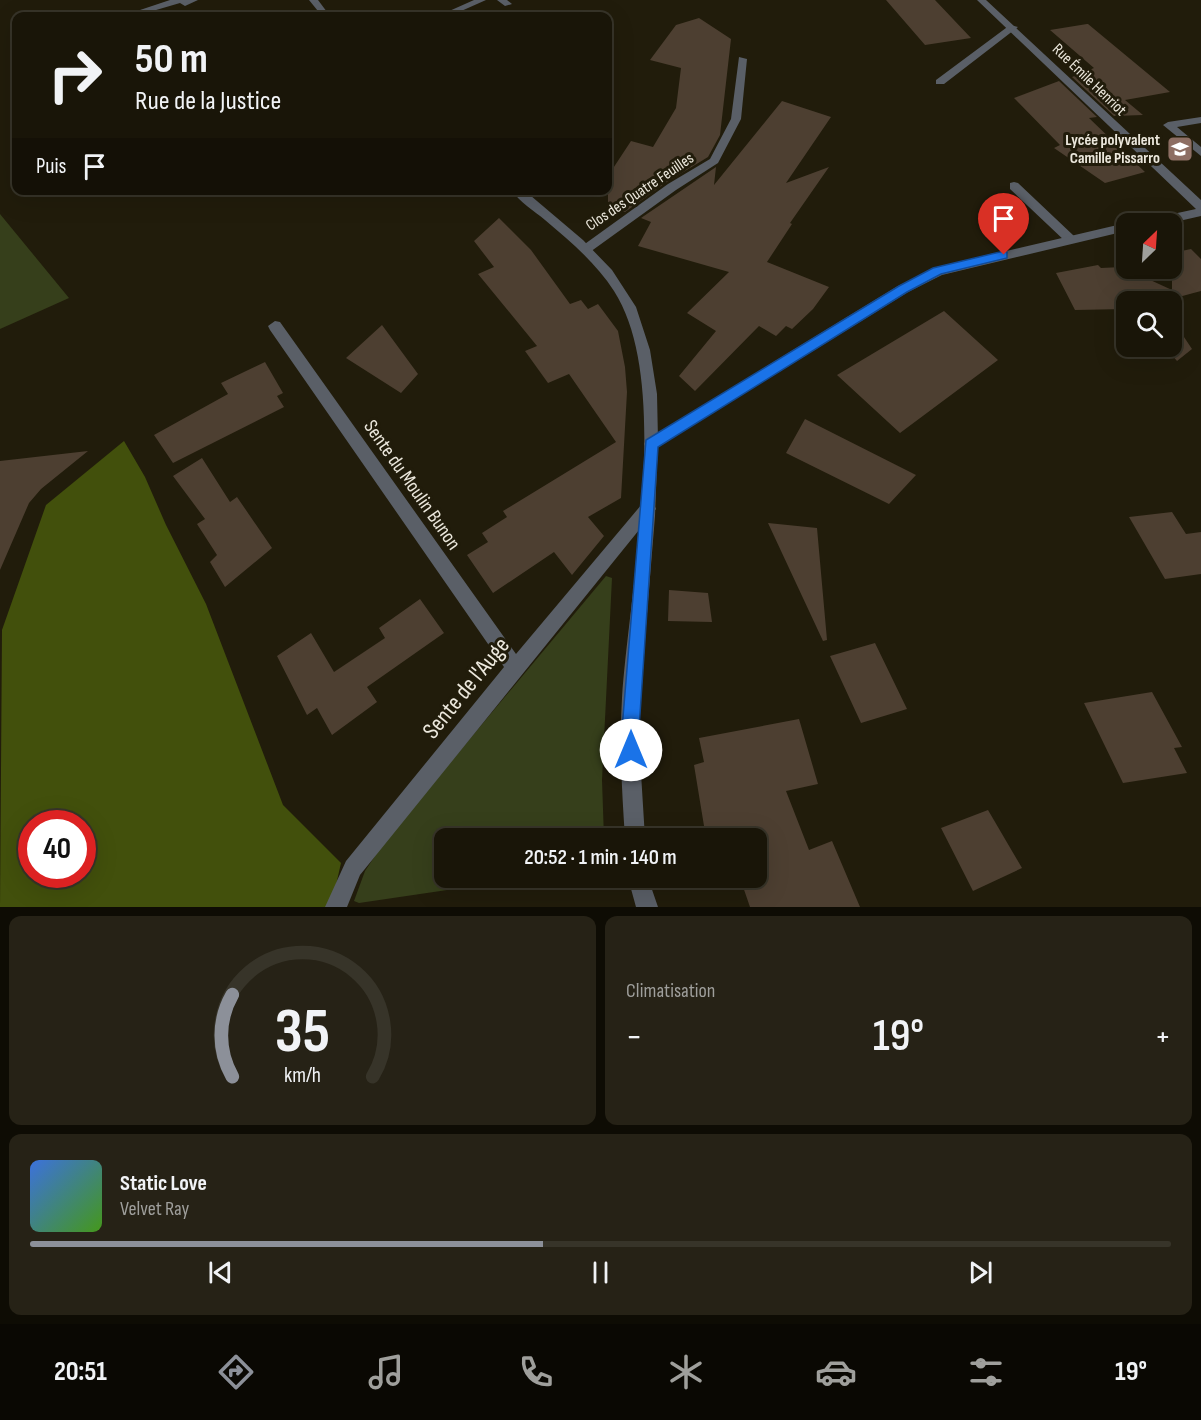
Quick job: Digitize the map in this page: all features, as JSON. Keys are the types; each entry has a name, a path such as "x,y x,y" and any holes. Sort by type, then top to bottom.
{"street":[{"path":"139,12 181,0 185,3 194,0"},
{"path":"313,0 323,12"},
{"path":"453,12 482,0"},
{"name":"Rue Émile Henriot","path":"981,0 1201,207"},
{"path":"940,82 1012,27"},
{"name":"Clos des Quatre Feuilles","path":"586,249 672,187 714,161 736,119 742,60"},
{"path":"1201,120 1168,125 1201,153"},
{"path":"1014,186 1070,239"},
{"path":"522,195 586,249 603,269 628,304 640,334 648,365 651,444 648,509 630,729 635,828"},
{"path":"1182,216 1201,212"},
{"path":"651,444 903,289 938,271 1116,229"},
{"name":"Sente du Moulin Bunon","path":"275,326 515,668"},
{"name":"Sente de l'Auge","path":"336,907 353,868 515,668 648,509"},
{"path":"641,888 647,907"}],"green space":[{"path":"0,214 69,298 0,329"},
{"path":"124,441 145,477 166,525 206,604 283,805 341,863 331,907 0,907 2,630 46,505"},
{"path":"606,576 612,578 602,780 604,828 434,828 434,888 461,888 359,903 354,901 365,871 387,838"}],"building":[{"path":"886,0 935,0 971,38 925,45"},
{"path":"699,18 731,39 720,135 708,157 667,182 625,212 608,206 608,195 612,195 612,170 631,141 653,147 676,108 681,68 650,60 676,25"},
{"path":"1088,24 1170,92 1125,100 1143,115 1114,116 1072,77 1094,68 1050,30"},
{"path":"1059,81 1097,117 1089,118 1145,172 1105,183 1054,148 1060,145 1014,98"},
{"path":"782,101 831,117 786,183 829,167 790,223 792,224 767,262 829,287 813,309 792,329 786,326 776,336 759,326 695,391 679,376 716,331 687,313 729,272 638,246 651,222 641,218 716,167 714,185"},
{"path":"499,218 531,250 570,304 581,300 588,309 598,304 618,331 627,392 621,498 588,517 604,536 572,575 554,552 493,593 467,555 488,542 482,533 507,517 503,511 616,442 569,374 548,383 525,351 537,346 478,274 494,267 474,241"},
{"path":"1191,249 1201,259 1201,291 1182,296 1182,291 1116,291 1116,309 1075,310 1056,273 1098,265 1101,268 1116,267 1116,279 1148,279 1172,290 1172,279 1182,279 1182,251"},
{"path":"944,311 998,360 900,433 837,375"},
{"path":"382,325 418,374 401,393 346,358"},
{"path":"1182,334 1192,349 1182,357"},
{"path":"265,362 283,393 277,396 284,407 173,463 154,435 228,394 221,383"},
{"path":"805,419 916,475 889,504 786,453"},
{"path":"88,451 41,489 29,503 0,570 0,461"},
{"path":"202,458 230,502 237,497 272,548 225,587 210,562 217,555 197,524 205,519 173,476"},
{"path":"1172,512 1186,534 1201,532 1201,574 1165,579 1129,517"},
{"path":"768,523 817,528 827,640 823,641"},
{"path":"669,590 708,593 712,622 668,621"},
{"path":"420,599 444,633 367,687 377,702 332,735 317,708 307,715 277,656 311,633 334,672 385,638 379,628"},
{"path":"875,643 907,709 861,723 830,656"},
{"path":"1152,692 1182,747 1174,748 1187,773 1123,783 1084,703"},
{"path":"799,719 818,784 786,791 809,850 832,841 860,907 750,907 743,888 767,888 767,828 704,828 694,765 704,762 699,738"},
{"path":"988,810 1022,868 973,891 941,828"}],"place":[{"name":"Lycée polyvalent Camille Pissarro","path":"1180,149"}],"route":[{"path":"631,750 630,729 651,444 903,289 938,271 1004,255"}]}
